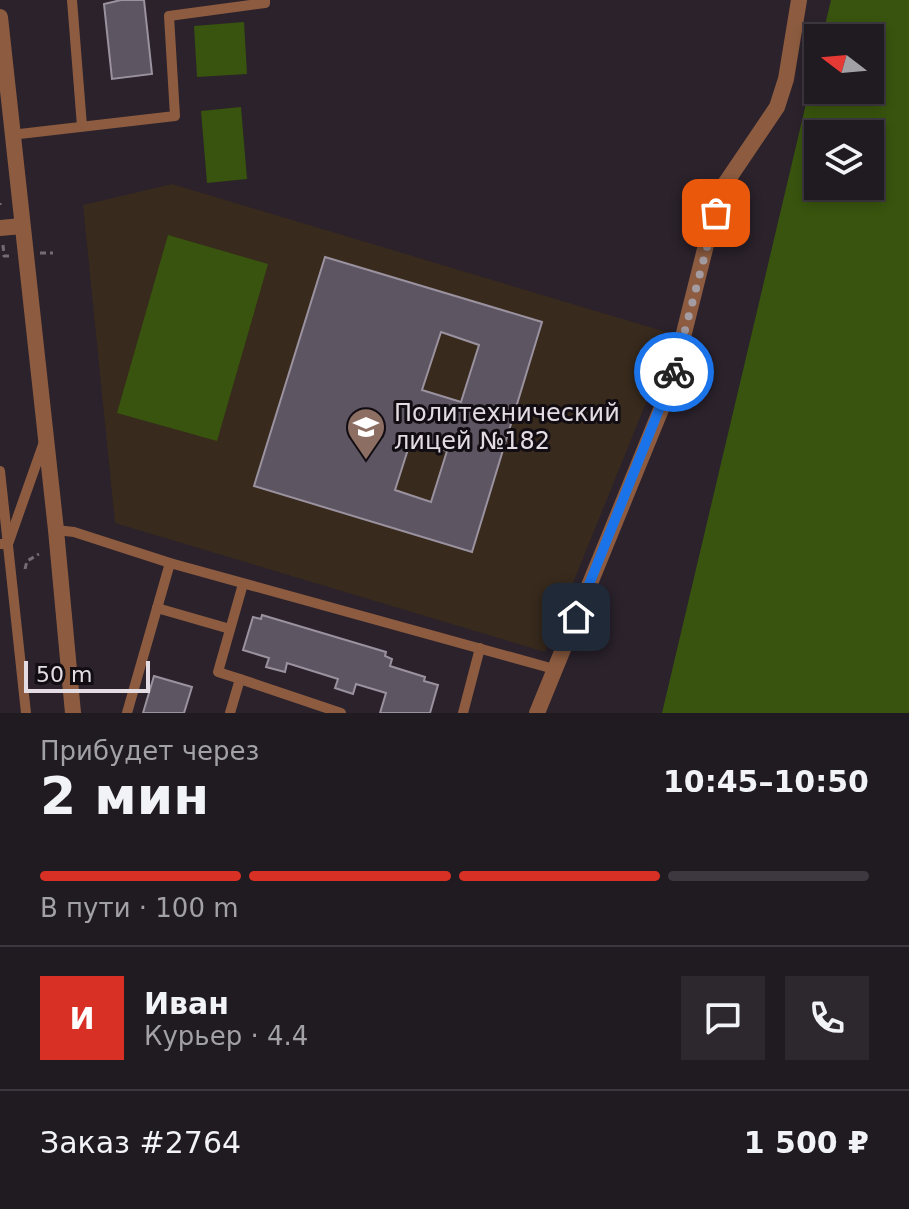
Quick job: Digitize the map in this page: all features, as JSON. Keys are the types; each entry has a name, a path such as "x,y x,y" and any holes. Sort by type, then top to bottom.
{"street":[{"path":"537,713 671,385 707,241 725,184 777,107 786,79 799,0"},
{"path":"0,17 73,713"},
{"path":"1,233 22,226"}],"lane":[{"path":"72,0 82,126"},
{"path":"11,135 175,116 169,16 265,3 265,0"},
{"path":"4,544 44,440"},
{"path":"0,471 4,544 13,590 26,713"},
{"path":"56,530 74,532 243,584 554,669"},
{"path":"127,713 170,563"},
{"path":"243,584 218,672 341,713"},
{"path":"0,591 13,590"},
{"path":"157,608 230,629"},
{"path":"463,713 480,648"},
{"path":"230,713 240,679"}],"path":[{"path":"1,233 2,257 16,255"},
{"path":"37,254 53,253"}],"shaded area":[{"name":"Политехнический лицей №182","path":"172,184 666,332 648,398 545,652 115,523 83,205"}],"green space":[{"path":"831,0 909,0 909,713 662,713 806,104 884,104 884,24 825,24"},
{"path":"244,22 247,74 197,77 194,26"},
{"path":"241,107 247,179 207,183 201,111"},
{"path":"168,235 268,264 217,441 117,413"}],"building":[{"path":"144,0 152,74 112,79 104,4"},
{"path":"325,257 542,322 472,552 254,486","holes":["441,332 479,345 461,402 422,390","411,440 447,451 431,502 395,490"]},
{"path":"262,615 386,652 385,656 392,659 390,666 425,677 424,681 438,685 430,713 380,713 386,693 356,684 353,694 335,688 338,679 287,663 285,672 266,667 269,658 243,650 253,617 261,619"},
{"path":"154,676 192,687 184,713 143,713"}],"way so far":[{"path":"674,372 716,213"}],"place":[{"name":"Политехнический лицей №182","path":"366,461"}],"route":[{"path":"576,617 674,372"}]}
